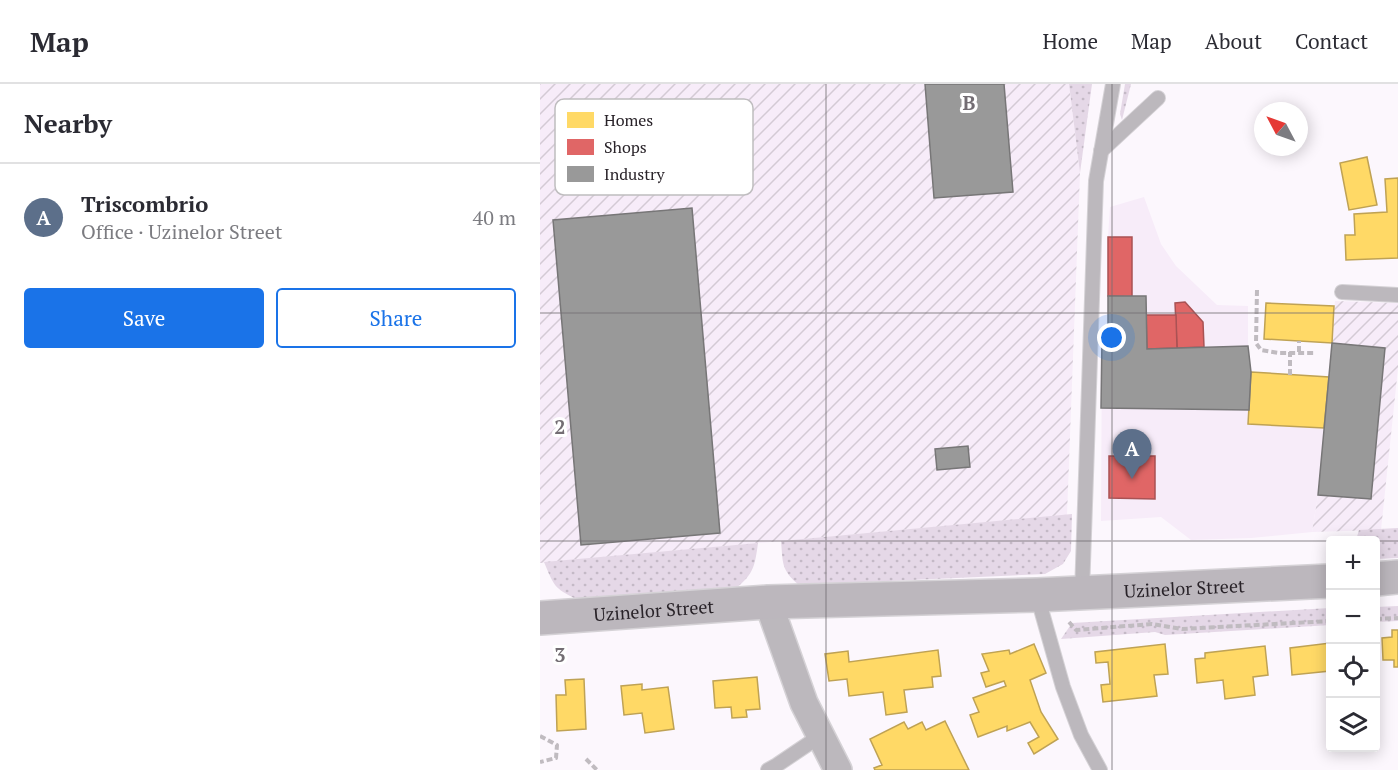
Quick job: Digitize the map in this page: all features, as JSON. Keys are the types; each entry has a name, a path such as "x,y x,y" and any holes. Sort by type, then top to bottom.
{"street":[{"path":"1380,579 1398,578"},
{"name":"Uzinelor Street","path":"540,618 768,602 1037,595 1074,605 1326,581"},
{"path":"768,602 804,703 838,770"}],"lane":[{"path":"1074,605 1096,181 1113,84"},
{"path":"1101,151 1158,98"},
{"path":"1342,292 1398,295"},
{"path":"1037,595 1063,687 1081,735 1100,770"},
{"path":"768,770 820,736"}],"path":[{"path":"1257,291 1256,343 1261,350 1279,353 1315,352"},
{"path":"1299,341 1299,352"},
{"path":"1290,352 1290,375"},
{"path":"1074,605 1076,630 1152,624 1182,629 1326,621"},
{"path":"1380,619 1398,618"},
{"path":"540,736 557,745 556,758 540,762"},
{"path":"586,759 597,770"}],"shaded area":[{"path":"540,84 1069,84 1080,173 1067,515 540,563"},
{"path":"1069,84 1092,84 1080,173"},
{"path":"1125,84 1131,84 1122,120 1120,114"},
{"path":"1144,197 1161,244 1176,266 1217,305 1248,306 1251,372 1248,424 1324,428 1312,532 1251,538 1191,540 1161,517 1101,521 1102,338 1108,330 1110,207"},
{"path":"1335,301 1398,303 1398,368 1381,530 1312,532 1318,495"},
{"path":"1072,514 1071,551 1063,564 1045,574 799,585 789,575 783,561 781,541"},
{"path":"1398,528 1398,558 1380,559 1380,536 1357,536 1359,530"},
{"path":"758,543 753,568 747,578 736,588 576,599 556,585 544,562"},
{"path":"1398,606 1398,621 1380,622 1380,607"},
{"path":"1326,608 1326,625 1165,635 1155,632 1061,639 1072,623"}],"building: Homes":[{"path":"1367,157 1377,205 1349,210 1340,163"},
{"path":"1398,178 1398,258 1346,260 1345,235 1355,235 1354,214 1387,212 1385,179"},
{"path":"1266,303 1334,306 1332,343 1264,339"},
{"path":"1251,372 1329,377 1324,428 1248,424"},
{"path":"1392,630 1398,630 1398,667 1394,667 1394,660 1383,660 1382,638 1392,637"},
{"path":"1034,644 1046,673 1030,680 1041,712 1058,739 1034,754 1028,743 1039,737 1030,722 1007,731 1007,726 978,737 970,715 979,712 973,698 1006,686 1004,681 986,687 981,673 989,671 982,654 1009,650 1010,654"},
{"path":"1165,644 1168,674 1154,675 1157,696 1103,702 1101,685 1110,684 1108,662 1096,663 1095,652"},
{"path":"1326,644 1326,671 1292,675 1290,648"},
{"path":"1265,646 1268,675 1253,677 1255,695 1225,699 1223,680 1197,683 1195,659 1205,658 1205,653"},
{"path":"938,650 941,676 932,677 933,687 904,690 907,712 886,715 883,692 849,696 847,679 829,681 825,654 848,651 849,662"},
{"path":"757,677 760,709 746,710 747,717 732,718 731,707 715,708 713,681"},
{"path":"584,679 586,729 557,731 556,695 566,695 565,680"},
{"path":"642,684 642,690 668,687 674,729 645,733 642,713 624,715 621,686"},
{"path":"945,721 969,770 875,770 874,768 882,765 870,739 904,722 908,729 922,722 926,730"}],"building: Shops":[{"path":"1108,237 1132,237 1132,297 1108,296"},
{"path":"1185,302 1203,322 1204,347 1177,348 1175,303"},
{"path":"1146,315 1176,315 1177,348 1147,349"},
{"path":"1109,456 1155,456 1155,499 1109,498"}],"building: Industry":[{"path":"925,84 1004,84 1013,192 934,198"},
{"path":"692,208 720,533 581,545 553,220"},
{"path":"1108,296 1146,296 1147,349 1248,346 1251,372 1249,410 1101,408 1102,338 1108,330"},
{"path":"1332,343 1385,348 1371,499 1318,495"},
{"path":"968,446 970,467 937,470 935,449"}],"place":[{"name":"Triscombrio","path":"1132,479"}]}
